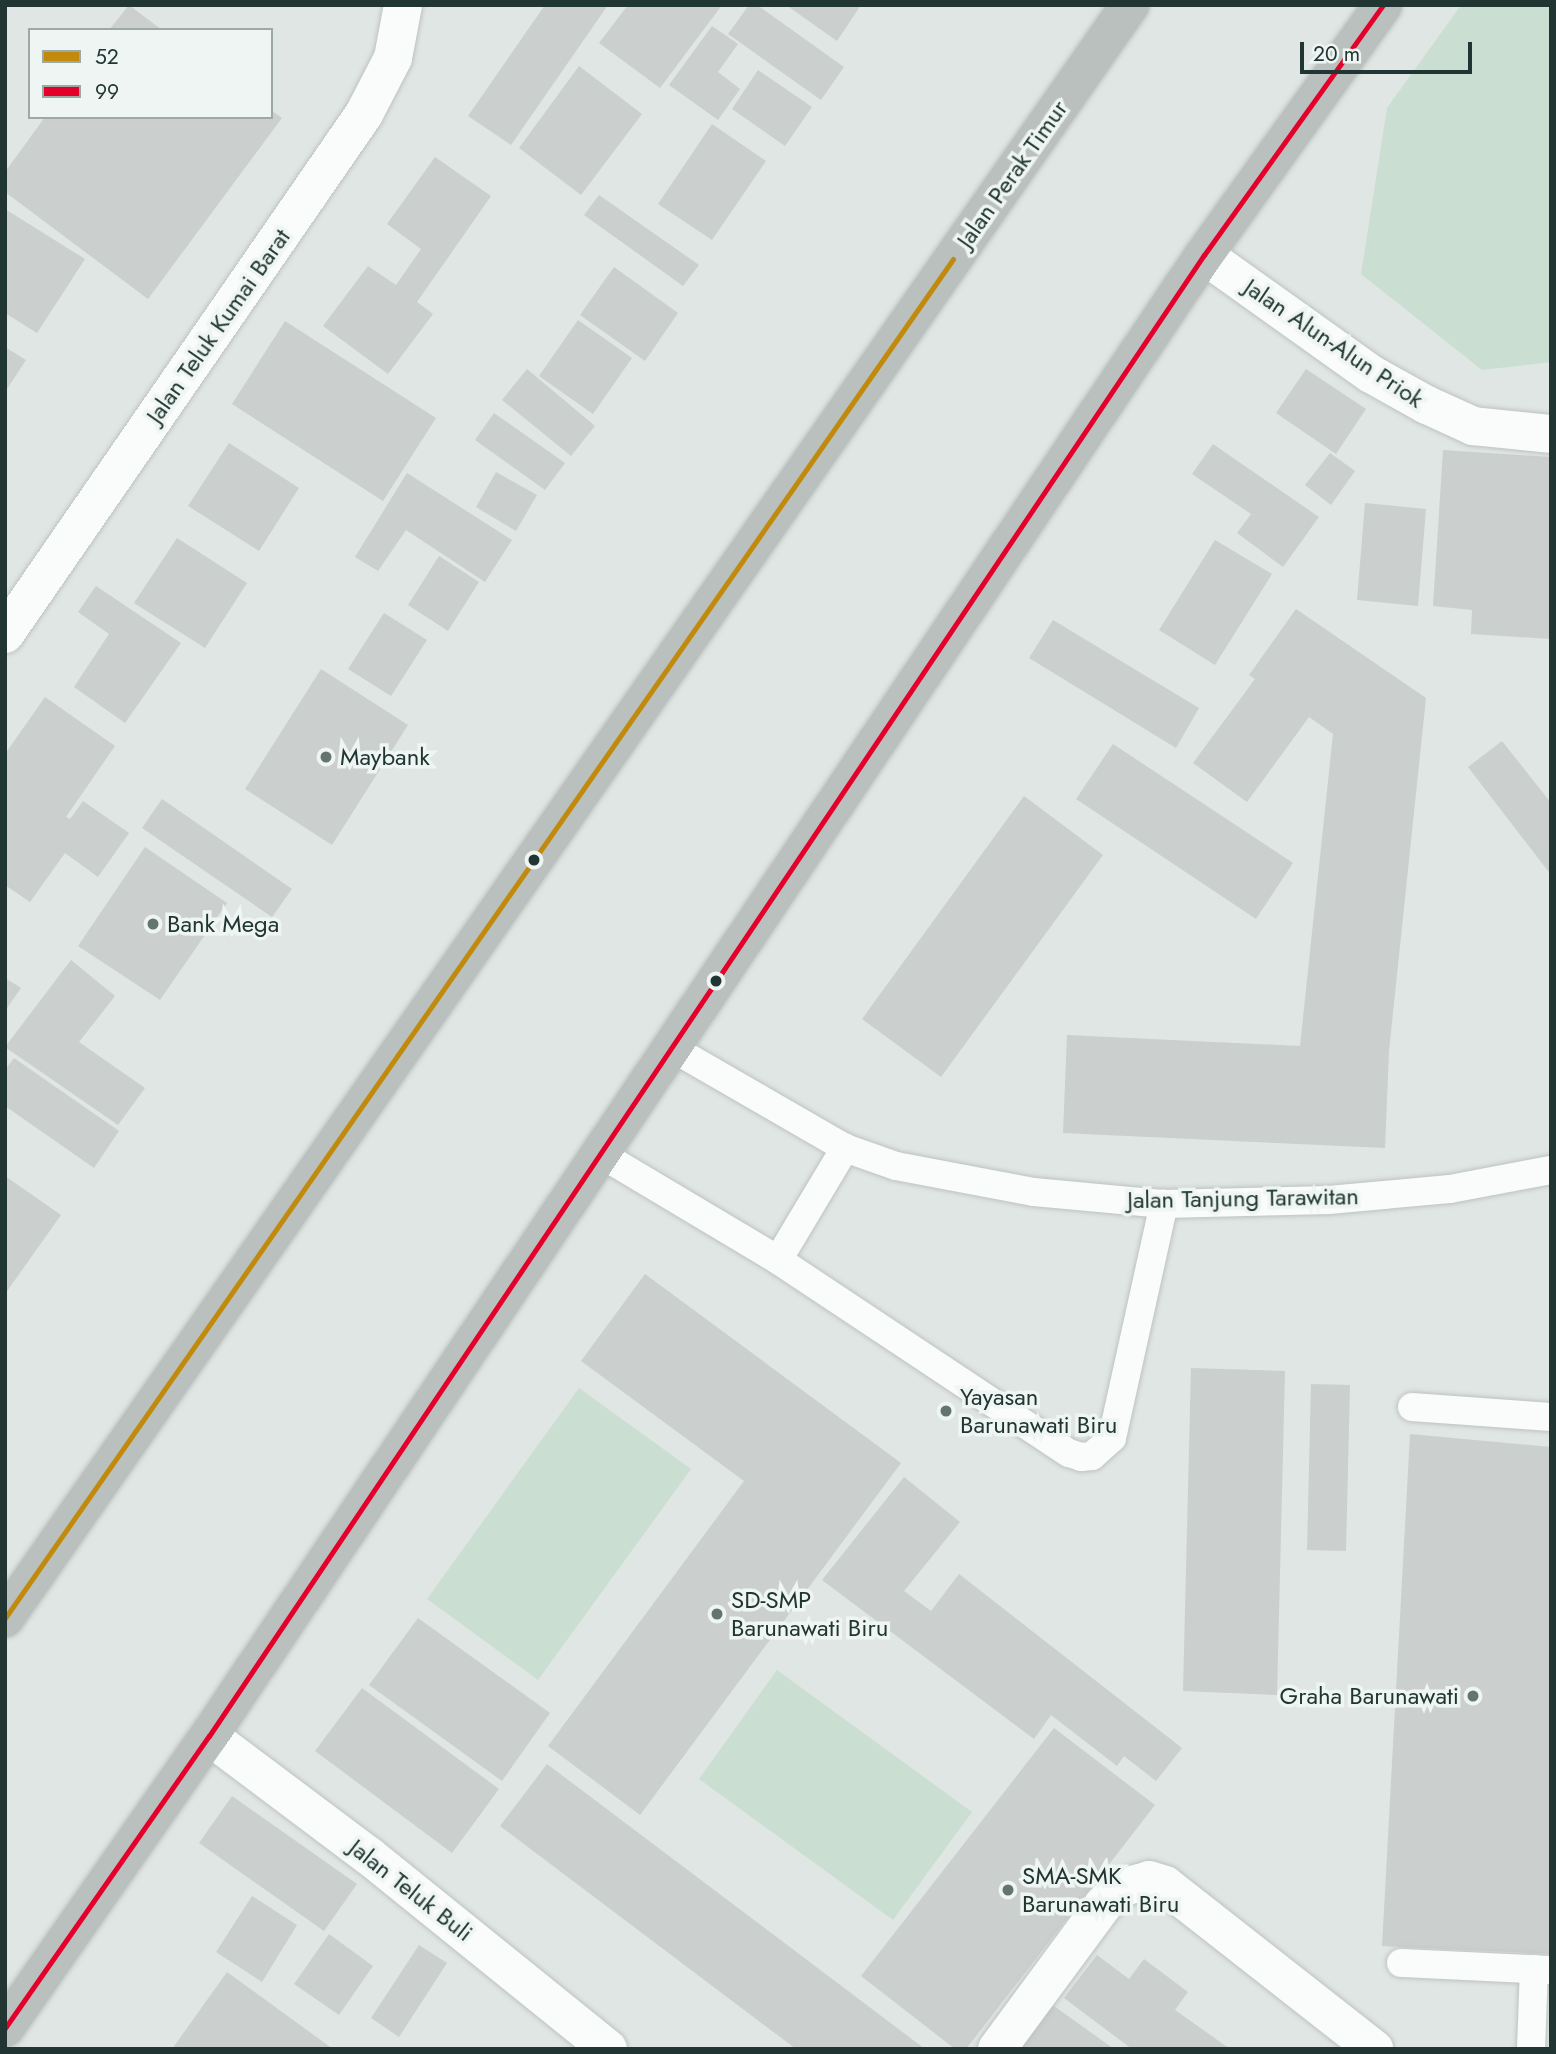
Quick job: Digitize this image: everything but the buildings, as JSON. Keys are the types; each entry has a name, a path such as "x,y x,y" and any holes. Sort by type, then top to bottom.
{"highway":[{"name":"Jalan Perak Timur","path":"5,1618 1130,5"},
{"path":"5,2028 209,1736 602,1155 1204,255 1383,5"}],"street":[{"name":"Jalan Teluk Kumai Barat","path":"5,635 364,114 393,58 403,5"},
{"name":"Jalan Alun-Alun Priok","path":"1204,255 1371,374 1427,405 1473,426 1551,434"},
{"name":"Jalan Teluk Buli","path":"209,1736 369,1856 608,2049"},
{"path":"997,2049 1103,1905 1119,1888 1149,1880 1165,1885 1374,2049"}],"lane":[{"name":"Jalan Tanjung Tarawitan","path":"672,1048 845,1147 896,1166 967,1183 1164,1205 1329,1200 1437,1191 1551,1170"},
{"path":"778,1260 845,1147"},
{"path":"602,1155 778,1260 1069,1453 1092,1456 1112,1437 1164,1205"},
{"path":"1412,1407 1551,1418"},
{"path":"1401,1963 1542,1970 1531,2049"}],"green space":[{"path":"1461,5 1551,5 1551,362 1482,370 1361,274 1387,108"},
{"path":"579,1388 691,1469 538,1680 427,1599"},
{"path":"777,1670 972,1812 893,1920 699,1779"}],"transit line":[{"name":"99","path":"5,2028 209,1736 1204,255 1383,5"},
{"name":"52","path":"5,1618 953,259"}],"place":[{"name":"Maybank","path":"326,757"},
{"name":"Bank Mega","path":"153,924"},
{"name":"Yayasan Barunawati Biru","path":"946,1411"},
{"name":"SD-SMP Barunawati Biru","path":"717,1614"},
{"name":"Graha Barunawati","path":"1473,1696"},
{"name":"SMA-SMK Barunawati Biru","path":"1008,1890"}]}
